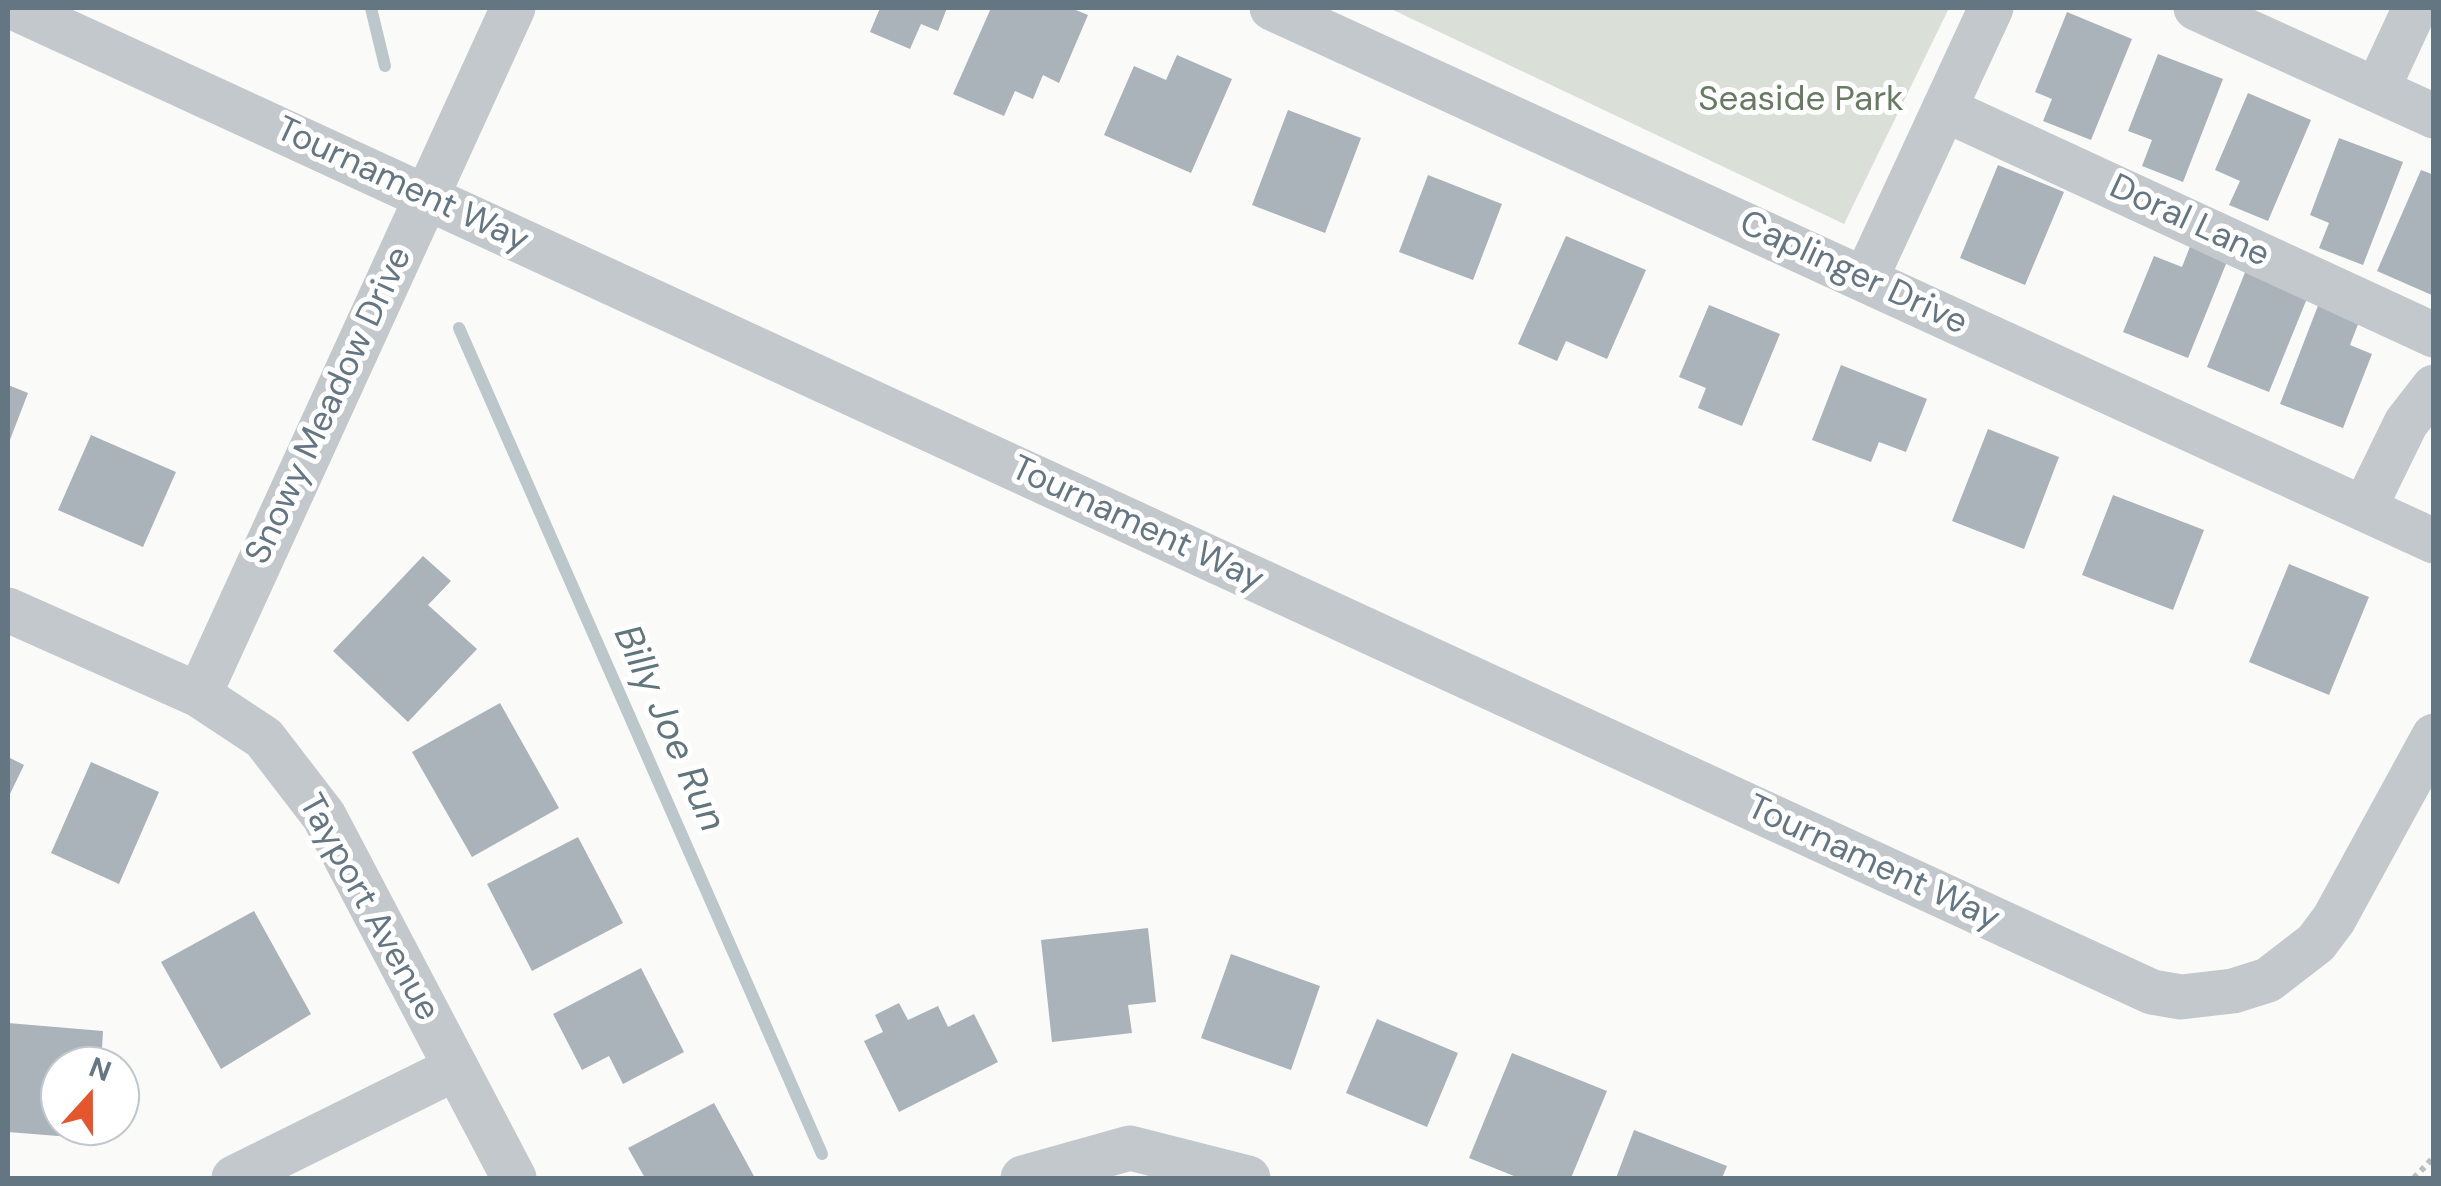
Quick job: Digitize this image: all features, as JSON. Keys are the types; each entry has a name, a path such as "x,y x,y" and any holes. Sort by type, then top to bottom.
{"street":[{"name":"Tournament Way","path":"15,8 2152,992 2205,996 2268,980 2316,943 2334,920 2434,736"},
{"name":"Snowy Meadow Drive","path":"199,695 513,8"},
{"name":"Caplinger Drive","path":"1272,8 1344,22 1865,280 2434,541"},
{"path":"1865,280 1990,8"},
{"path":"2377,90 2415,8"},
{"path":"2204,9 2434,116"},
{"name":"Doral Lane","path":"1944,108 2434,335"},
{"path":"2364,509 2406,423 2434,387"},
{"name":"Tayport Avenue","path":"8,610 199,695 264,738 324,816 514,1178"},
{"path":"234,1178 456,1068"},
{"path":"1023,1178 1130,1148 1248,1178"}],"path":[{"path":"2414,1178 2434,1157"}],"green space":[{"name":"Seaside Park","path":"1389,8 1949,8 1844,224"}],"building":[{"path":"880,8 947,8 938,31 921,24 910,49 870,32"},
{"path":"991,8 1071,8 1088,15 1059,83 1043,75 1033,99 1015,91 1004,116 953,94"},
{"path":"2067,12 2132,39 2091,140 2043,121 2052,99 2035,92"},
{"path":"2158,54 2223,79 2183,182 2142,166 2152,140 2128,131"},
{"path":"1177,55 1232,79 1191,173 1104,135 1134,66 1166,80"},
{"path":"2248,93 2311,120 2268,221 2229,205 2240,181 2215,170"},
{"path":"1288,110 1361,138 1325,233 1252,205"},
{"path":"2339,138 2403,162 2363,265 2319,248 2329,223 2310,215"},
{"path":"1998,165 2064,192 2025,285 1960,258"},
{"path":"2421,170 2434,175 2434,296 2377,271"},
{"path":"1428,175 1502,204 1473,280 1399,252"},
{"path":"1566,236 1646,270 1607,359 1566,341 1557,361 1518,344"},
{"path":"2191,244 2228,259 2188,358 2123,332 2154,256 2182,267"},
{"path":"2246,270 2308,296 2269,392 2207,367"},
{"path":"2319,303 2360,319 2350,345 2372,354 2343,428 2280,404"},
{"path":"1709,305 1780,334 1742,426 1698,408 1706,388 1679,377"},
{"path":"1841,365 1927,399 1906,452 1879,442 1871,462 1812,440"},
{"path":"8,385 28,393 8,445"},
{"path":"1988,429 2059,457 2024,549 1952,521"},
{"path":"91,435 176,472 143,547 58,510"},
{"path":"2113,495 2204,530 2173,610 2082,575"},
{"path":"423,556 451,581 428,605 477,649 408,722 333,651"},
{"path":"2289,564 2369,597 2329,695 2249,662"},
{"path":"500,703 559,808 472,857 412,752"},
{"path":"8,757 24,765 8,798"},
{"path":"91,762 159,792 119,884 51,853"},
{"path":"578,837 623,923 532,971 487,884"},
{"path":"254,911 311,1014 221,1069 161,962"},
{"path":"1148,928 1156,1002 1128,1005 1132,1033 1052,1042 1041,940"},
{"path":"1231,954 1320,986 1291,1070 1201,1038"},
{"path":"641,968 684,1052 623,1084 609,1056 582,1070 553,1014"},
{"path":"899,1003 908,1020 938,1006 948,1027 974,1014 998,1062 899,1112 864,1041 883,1032 875,1015"},
{"path":"1377,1019 1458,1053 1427,1127 1346,1093"},
{"path":"8,1023 103,1031 102,1046 40,1046 40,1135 8,1132"},
{"path":"1512,1053 1607,1091 1571,1178 1519,1178 1469,1158"},
{"path":"714,1103 755,1178 645,1178 628,1148"},
{"path":"1634,1130 1727,1166 1722,1178 1616,1178"}],"waterway":[{"name":"Billy Joe Run","path":"371,8 385,66"},
{"name":"Billy Joe Run","path":"459,328 822,1154"}]}
